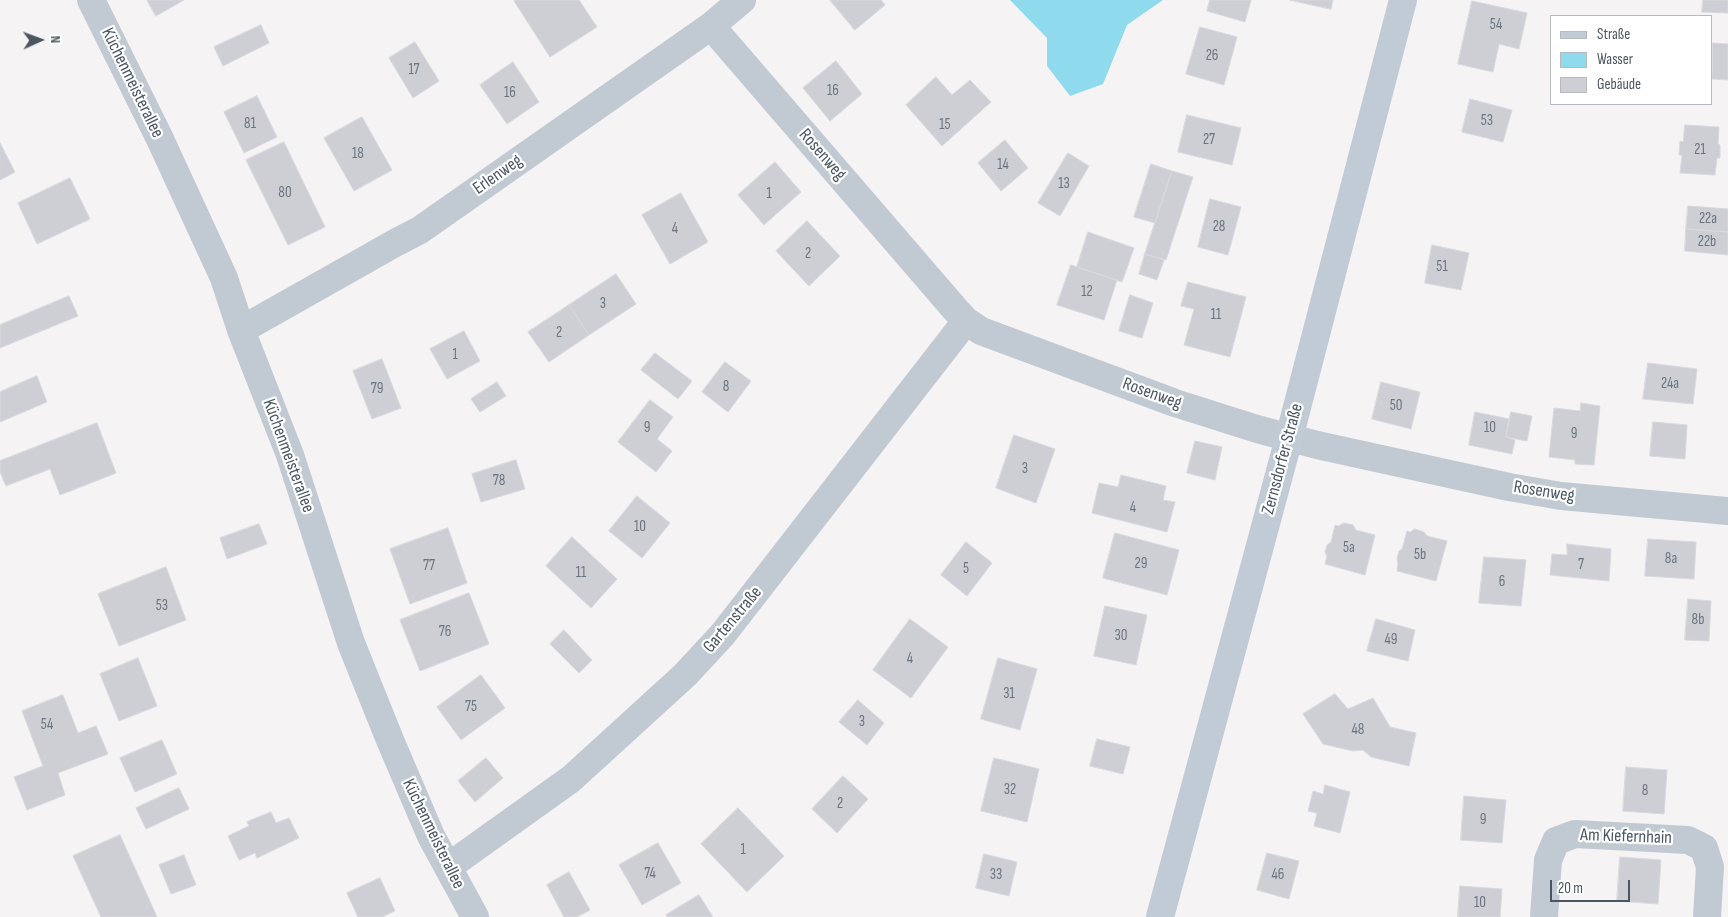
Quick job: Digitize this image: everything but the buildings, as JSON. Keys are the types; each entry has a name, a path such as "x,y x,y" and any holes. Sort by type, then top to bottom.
{"street":[{"name":"Küchenmeisterallee","path":"91,0 156,130 224,278 241,330 290,454 351,643 431,836 475,917"},
{"name":"Erlenweg","path":"241,330 420,230 711,26 742,0"},
{"name":"Zernsdorfer Straße","path":"1160,917 1289,438 1403,0"},
{"name":"Rosenweg","path":"711,26 966,321 980,331 1175,403 1289,438 1499,485 1561,496 1728,511"},
{"name":"Gartenstraße","path":"448,867 571,779 685,675 723,634 966,321"},
{"name":"Am Kiefernhain","path":"1544,917 1548,860 1556,842 1575,834 1688,840 1704,848 1710,867 1706,917"}],"water":[{"path":"1010,0 1163,0 1127,25 1103,84 1070,96 1047,66 1047,38"}]}
